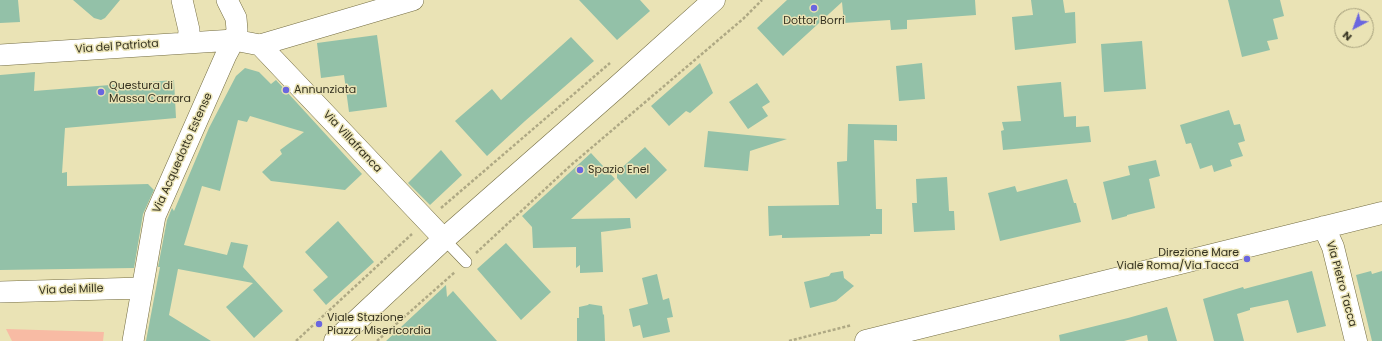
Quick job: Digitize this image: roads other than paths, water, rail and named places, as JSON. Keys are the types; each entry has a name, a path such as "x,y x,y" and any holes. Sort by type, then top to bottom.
{"main road":[{"path":"336,341 444,239 714,0"},
{"path":"866,341 1382,213"},
{"name":"Via Pietro Tacca","path":"1324,227 1333,247 1356,341"}],"street":[{"path":"182,0 189,30 188,43"},
{"name":"Via Acquedotto Estense","path":"133,341 155,216 234,40 237,30 236,18 227,0"},
{"path":"260,45 413,0"},
{"name":"Via del Patriota","path":"0,55 234,40 260,45"},
{"name":"Via Villafranca","path":"260,45 444,239"},
{"name":"Via dei Mille","path":"0,292 142,288"}],"lane":[{"path":"444,239 466,262"}],"place":[{"name":"Dottor Borri","path":"814,8"},
{"name":"Annunziata","path":"286,90"},
{"name":"Questura di Massa Carrara","path":"101,92"},
{"name":"Spazio Enel","path":"580,170"},
{"name":"Direzione Mare Viale Roma/Via Tacca","path":"1247,259"},
{"name":"Viale Stazione Piazza Misericordia","path":"319,324"}]}
